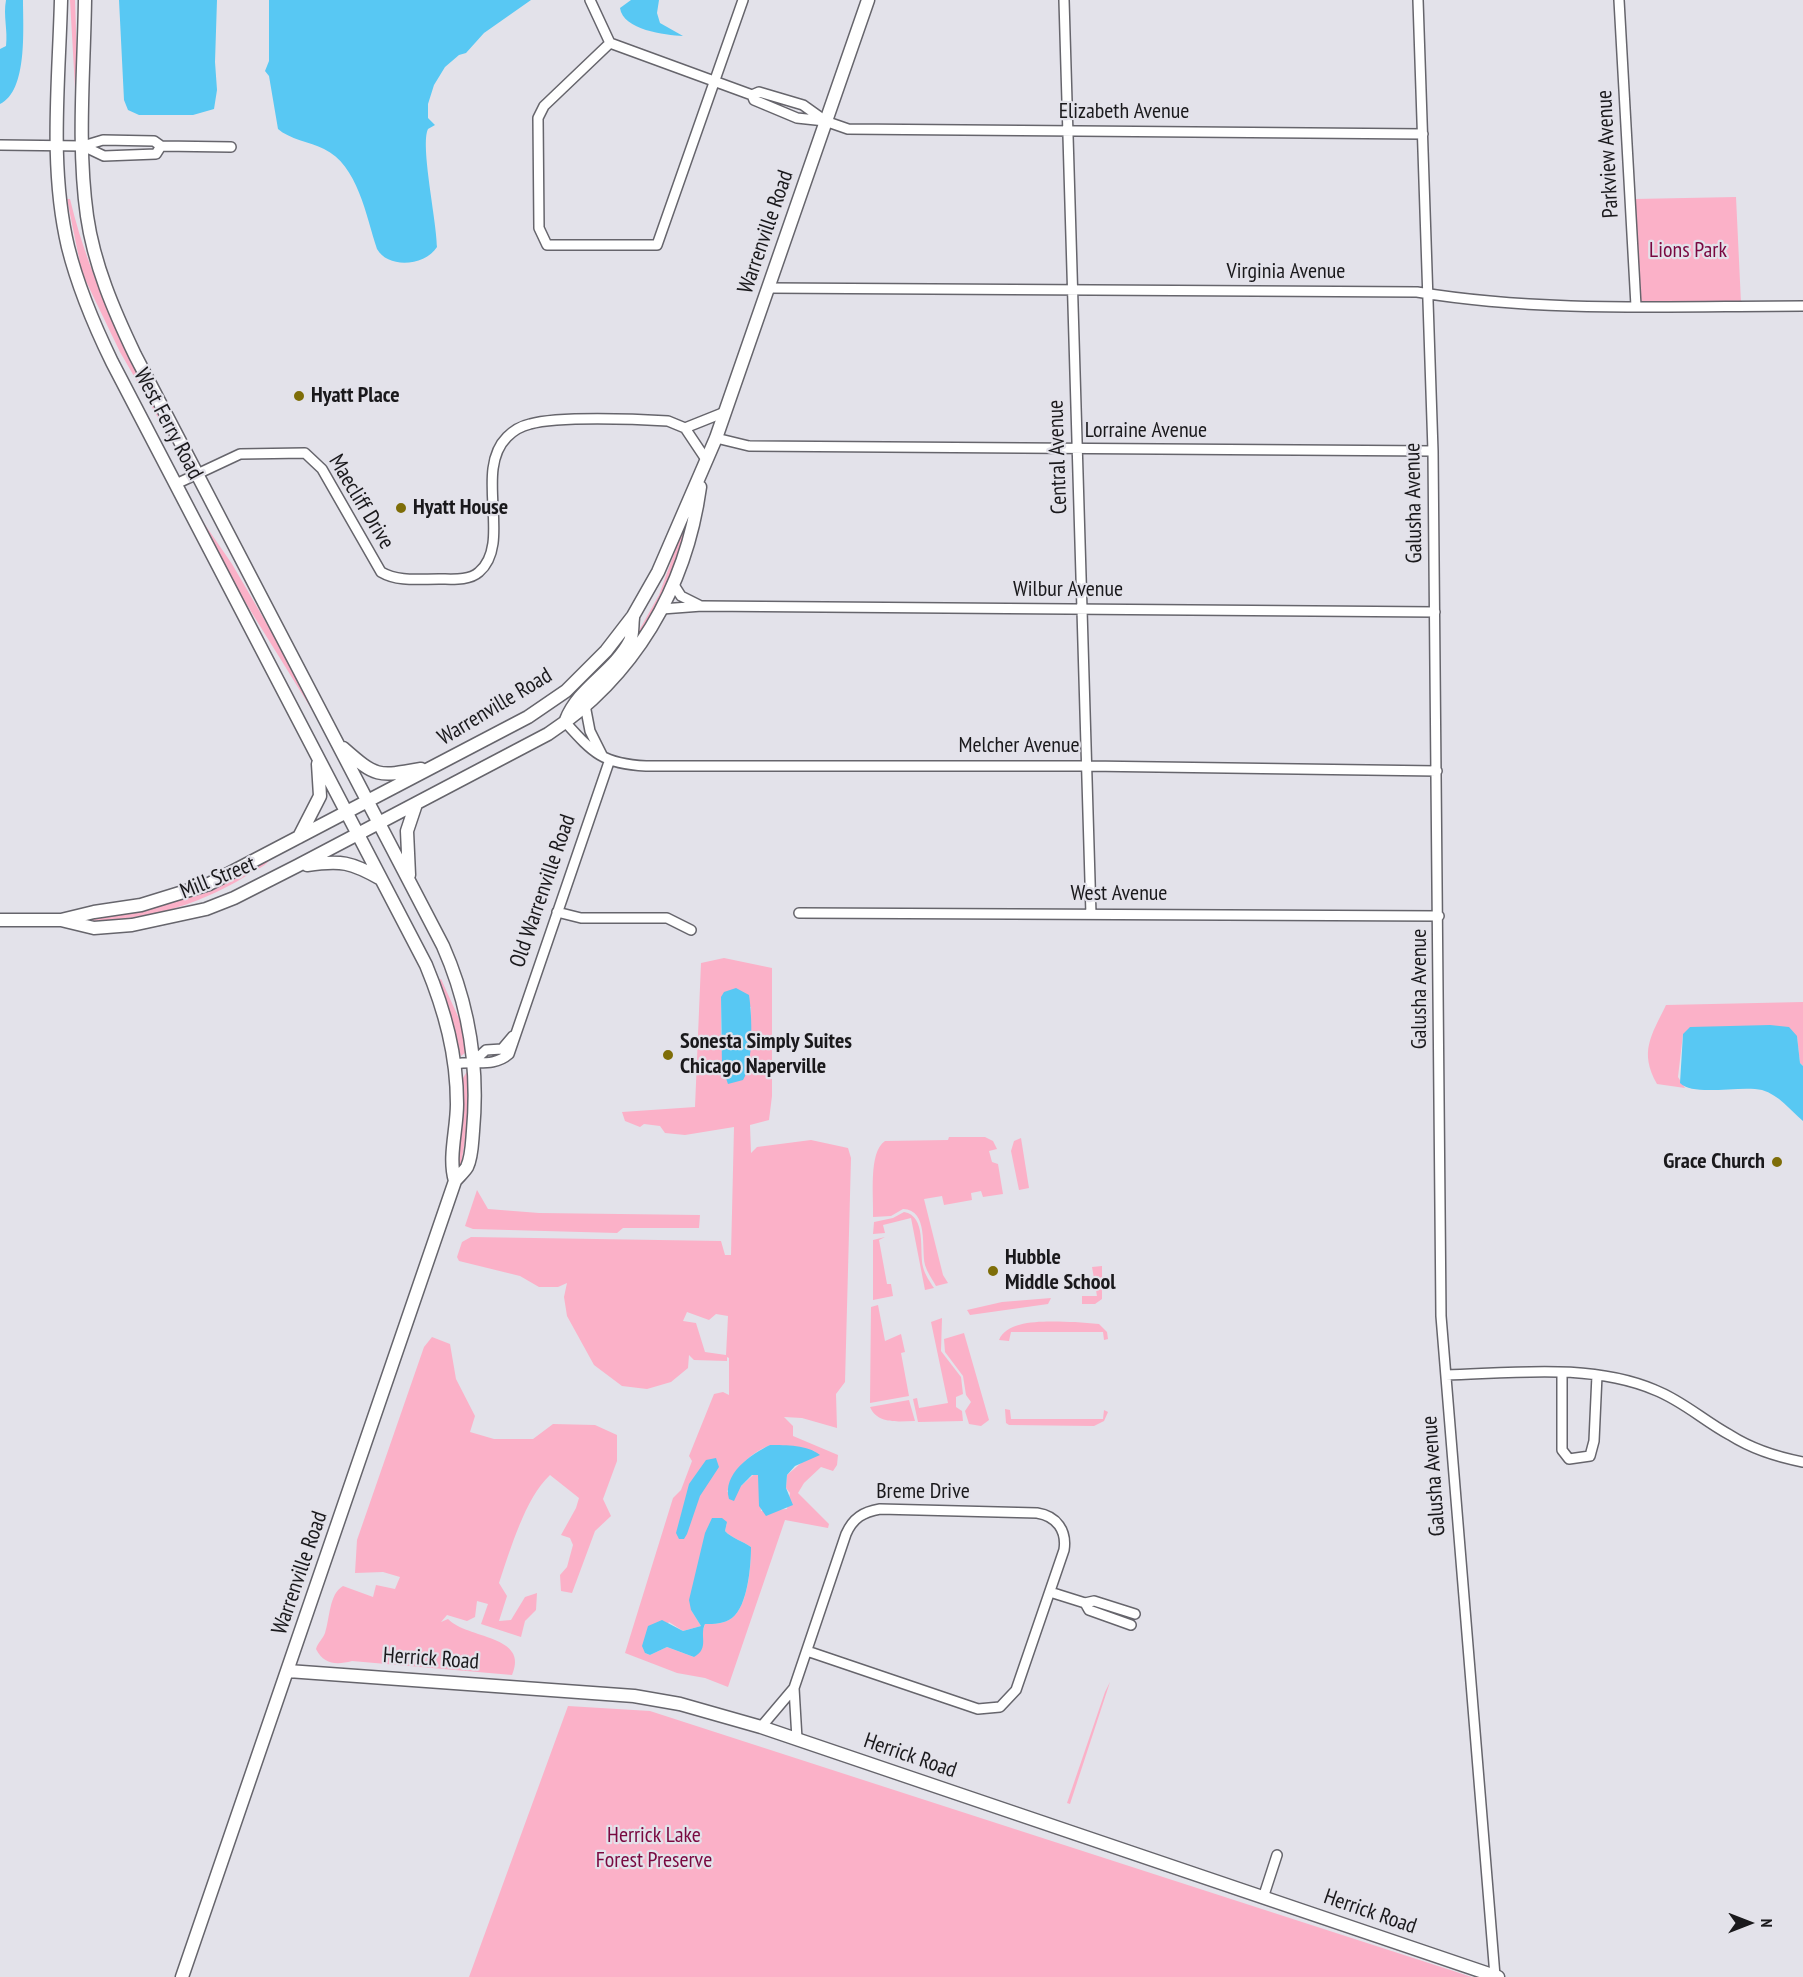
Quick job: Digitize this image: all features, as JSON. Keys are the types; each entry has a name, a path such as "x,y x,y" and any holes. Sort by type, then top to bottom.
{"main road":[{"name":"West Ferry Road","path":"61,0 58,145 60,195 66,236 86,303 112,362 358,834"},
{"name":"West Ferry Road","path":"85,0 83,146 87,217 107,292 131,345 368,802"},
{"name":"Warrenville Road","path":"182,1977 454,1181 467,1168 471,1145 475,1103 474,1061 466,1009 450,960 368,802 545,706 586,672 633,616 647,595 681,515 701,477 716,438 868,0"},
{"name":"Warrenville Road","path":"379,823 531,744 566,723 632,658 674,585 691,538 701,477"},
{"path":"566,723 572,705 600,678 630,639 633,616"},
{"path":"338,743 365,767 384,775 434,766"},
{"path":"299,837 320,796 318,757"},
{"name":"Mill Street","path":"0,920 61,920 141,905 189,892 368,802"},
{"path":"410,882 406,842 416,804"},
{"name":"Mill Street","path":"61,920 94,928 132,925 187,914 234,898 379,823"},
{"name":"Warrenville Road","path":"358,834 435,986 448,1028 455,1064 457,1117 450,1166 454,1181"},
{"path":"297,866 340,861 360,867 381,879"},
{"name":"Herrick Road","path":"288,1671 634,1696 680,1704 762,1727 1496,1977"}],"street":[{"path":"590,0 610,43 752,94 759,92 803,105 825,121"},
{"path":"610,43 544,106 538,118 539,228 547,245 657,245 743,0"},
{"name":"Central Avenue","path":"1064,0 1091,914"},
{"name":"Galusha Avenue","path":"1418,0 1433,451 1441,1316 1496,1977"},
{"name":"Parkview Avenue","path":"1619,0 1636,306"},
{"path":"752,94 754,99 797,118 825,121"},
{"name":"Elizabeth Avenue","path":"825,121 848,129 1423,134"},
{"path":"0,145 83,146 103,140 154,141 161,146 231,147"},
{"path":"83,146 104,156 156,154 161,146"},
{"name":"Virginia Avenue","path":"769,288 1429,294 1530,306 1803,306"},
{"path":"707,461 685,428 725,412"},
{"name":"Maecliff Drive","path":"176,484 240,454 305,453 322,469 381,572 402,579 457,579 479,572 488,561 492,541 494,463 501,445 514,431 532,423 552,421 661,421 685,428"},
{"name":"Lorraine Avenue","path":"716,438 749,446 1433,451"},
{"path":"674,585 681,596 702,606"},
{"name":"Wilbur Avenue","path":"662,609 702,606 1435,612"},
{"path":"585,705 590,730 606,759"},
{"path":"566,723 587,747 606,759"},
{"name":"Melcher Avenue","path":"606,759 646,766 1088,766 1437,771"},
{"name":"Old Warrenville Road","path":"474,1061 486,1064 504,1058 512,1047 514,1034 557,912 606,759"},
{"path":"557,912 581,918 667,918 691,930"},
{"name":"West Avenue","path":"799,913 1439,916"},
{"path":"455,1064 474,1061"},
{"path":"1562,1373 1562,1450 1569,1459 1574,1460 1590,1456 1594,1440 1597,1375"},
{"path":"1446,1375 1562,1373 1597,1375 1631,1381 1653,1389 1752,1447 1803,1462"},
{"name":"Breme Drive","path":"762,1727 794,1688 849,1527 860,1516 872,1510 1046,1514 1060,1526 1065,1542 1016,1690 1006,1703 995,1709 978,1709 807,1652"},
{"path":"1050,1592 1085,1603 1094,1601 1135,1614"},
{"path":"1085,1603 1089,1610 1131,1625"},
{"name":"Breme Drive","path":"794,1688 797,1739"},
{"path":"1263,1898 1277,1855"}],"green space":[{"path":"70,0 75,0 78,89 75,88"},
{"name":"Lions Park","path":"1736,197 1741,303 1640,302 1634,199"},
{"path":"67,199 70,199 79,232 102,295 177,447 120,352 82,273"},
{"path":"199,516 232,564 292,667 322,726 242,597"},
{"path":"684,526 688,527 666,589 652,618 632,643 659,595"},
{"path":"271,858 260,868 225,888 204,898 161,912 117,919 70,921 126,913 174,901 245,872"},
{"path":"724,958 772,968 772,1096 769,1120 750,1125 751,1153 757,1147 811,1140 848,1148 851,1158 845,1382 836,1394 837,1428 802,1418 784,1417 793,1426 793,1436 838,1455 837,1465 833,1471 821,1467 804,1483 798,1493 829,1524 828,1528 785,1520 728,1687 705,1678 677,1673 625,1653 673,1498 681,1490 692,1461 689,1456 714,1394 723,1392 729,1395 729,1358 727,1357 727,1361 694,1360 689,1355 688,1368 671,1382 647,1389 622,1386 594,1365 567,1316 564,1297 567,1283 558,1287 539,1287 520,1276 459,1261 457,1257 462,1242 471,1237 721,1241 725,1255 731,1255 734,1127 685,1135 665,1133 660,1126 644,1124 640,1127 625,1121 622,1112 695,1107 701,963","holes":["721,997 751,1007 748,1065 721,1039","687,1312 709,1320 716,1314 728,1316 726,1355 705,1352 696,1323 683,1321","770,1445 815,1451 787,1475 786,1488 790,1493 787,1509 761,1511 759,1475 753,1475 741,1486 727,1492 743,1463","727,1522 725,1531 751,1547 748,1585 742,1605 732,1618 715,1624 705,1624 694,1657 667,1647 650,1655 645,1653 669,1622 683,1631 701,1626 691,1610"]},
{"path":"441,979 461,1023 465,1053 461,1056 439,980"},
{"path":"1803,1002 1803,1066 1800,1063 1797,1036 1683,1034 1678,1077 1685,1088 1657,1084 1649,1063 1649,1044 1666,1005"},
{"path":"468,1070 467,1126 460,1172 456,1169 463,1115 463,1078"},
{"path":"949,1137 985,1137 993,1141 997,1149 989,1151 992,1162 998,1164 1003,1194 983,1197 981,1191 971,1193 972,1200 944,1205 942,1196 924,1199 943,1275 948,1283 936,1286 925,1265 922,1231 917,1216 903,1209 891,1216 873,1217 873,1176 876,1155 885,1141 948,1140"},
{"path":"1021,1138 1029,1188 1019,1190 1011,1151 1014,1141"},
{"path":"477,1190 488,1209 539,1213 700,1215 699,1228 623,1228 617,1233 473,1229 465,1226"},
{"path":"904,1212 916,1220 919,1227 923,1267 934,1288 925,1290 911,1218 883,1225 885,1233 873,1234 874,1222 893,1218"},
{"path":"885,1237 879,1240 887,1284 891,1284 893,1296 873,1300 873,1240"},
{"path":"1102,1266 1102,1299 1095,1304 1082,1304 1082,1296 1097,1296 1092,1267"},
{"path":"1051,1298 1048,1304 970,1315 967,1310 1002,1302"},
{"path":"878,1305 885,1341 901,1334 905,1352 901,1353 909,1396 870,1403 871,1307"},
{"path":"942,1318 941,1351 961,1377 963,1394 956,1397 956,1407 962,1411 963,1421 918,1422 913,1399 917,1398 919,1408 948,1403 931,1322"},
{"path":"1075,1322 1099,1324 1107,1332 1108,1339 1104,1340 1103,1332 1011,1332 1009,1341 999,1340 1012,1327 1022,1324"},
{"path":"964,1333 989,1420 981,1426 969,1424 965,1411 971,1402 966,1395 963,1376 945,1352 944,1339"},
{"path":"432,1337 450,1344 456,1379 475,1416 470,1432 494,1439 533,1439 553,1424 595,1425 617,1435 617,1461 603,1499 611,1516 595,1531 572,1593 561,1591 560,1575 567,1567 573,1545 570,1538 561,1535 579,1498 550,1475 533,1497 526,1511 499,1583 507,1596 499,1621 511,1620 525,1597 537,1593 536,1610 525,1621 521,1637 481,1624 488,1604 477,1601 475,1617 467,1621 447,1615 441,1622 448,1619 457,1626 505,1645 512,1652 515,1662 512,1675 352,1661 336,1663 327,1661 316,1649 325,1633 332,1600 338,1590 343,1586 373,1597 376,1585 395,1589 400,1577 383,1572 355,1573 357,1540 424,1347"},
{"path":"909,1400 915,1421 889,1421 878,1417 870,1407"},
{"path":"1005,1409 1010,1410 1011,1419 1103,1419 1104,1410 1108,1412 1104,1421 1094,1426 1009,1425 1006,1423"},
{"path":"1110,1682 1070,1804 1067,1803 1105,1692"},
{"name":"Herrick Lake Forest Preserve","path":"568,1706 650,1711 1472,1977 469,1977"}],"water":[{"path":"6,0 23,0 23,42 20,73 9,97 0,104 0,49 6,46"},
{"path":"119,0 217,0 215,62 217,90 214,109 193,115 139,115 128,110 124,100"},
{"path":"269,0 531,0 484,33 466,53 459,55 445,67 434,85 428,104 428,118 435,125 428,129 426,151 437,247 424,258 407,263 389,260 382,255 377,249 359,193 345,167 324,149 278,129 269,76 265,71 269,61"},
{"path":"631,0 659,0 657,13 660,23 683,36 646,30 629,22 620,8"},
{"path":"736,988 749,995 751,1051 743,1080 728,1084 722,1067 721,997 724,992"},
{"path":"1770,1025 1789,1027 1797,1036 1800,1063 1803,1066 1803,1121 1779,1099 1762,1090 1706,1090 1687,1087 1680,1083 1683,1034 1690,1027"},
{"path":"770,1445 803,1447 820,1455 795,1466 787,1475 786,1488 793,1505 766,1516 759,1506 758,1475 752,1475 741,1486 734,1501 729,1499 728,1490 734,1473 740,1466"},
{"path":"716,1458 719,1467 700,1496 687,1534 684,1539 679,1539 676,1533 689,1484 706,1460"},
{"path":"712,1518 722,1518 727,1522 725,1531 730,1536 751,1547 749,1574 742,1604 729,1620 705,1624 702,1650 694,1657 667,1647 650,1655 645,1653 642,1646 648,1626 662,1620 683,1631 701,1626 691,1610 689,1600 705,1533"}],"place":[{"name":"Hyatt Place","path":"299,396"},
{"name":"Hyatt House","path":"401,508"},
{"name":"Sonesta Simply Suites Chicago Naperville","path":"668,1055"},
{"name":"Grace Church","path":"1777,1162"},
{"name":"Hubble Middle School","path":"993,1271"}]}
